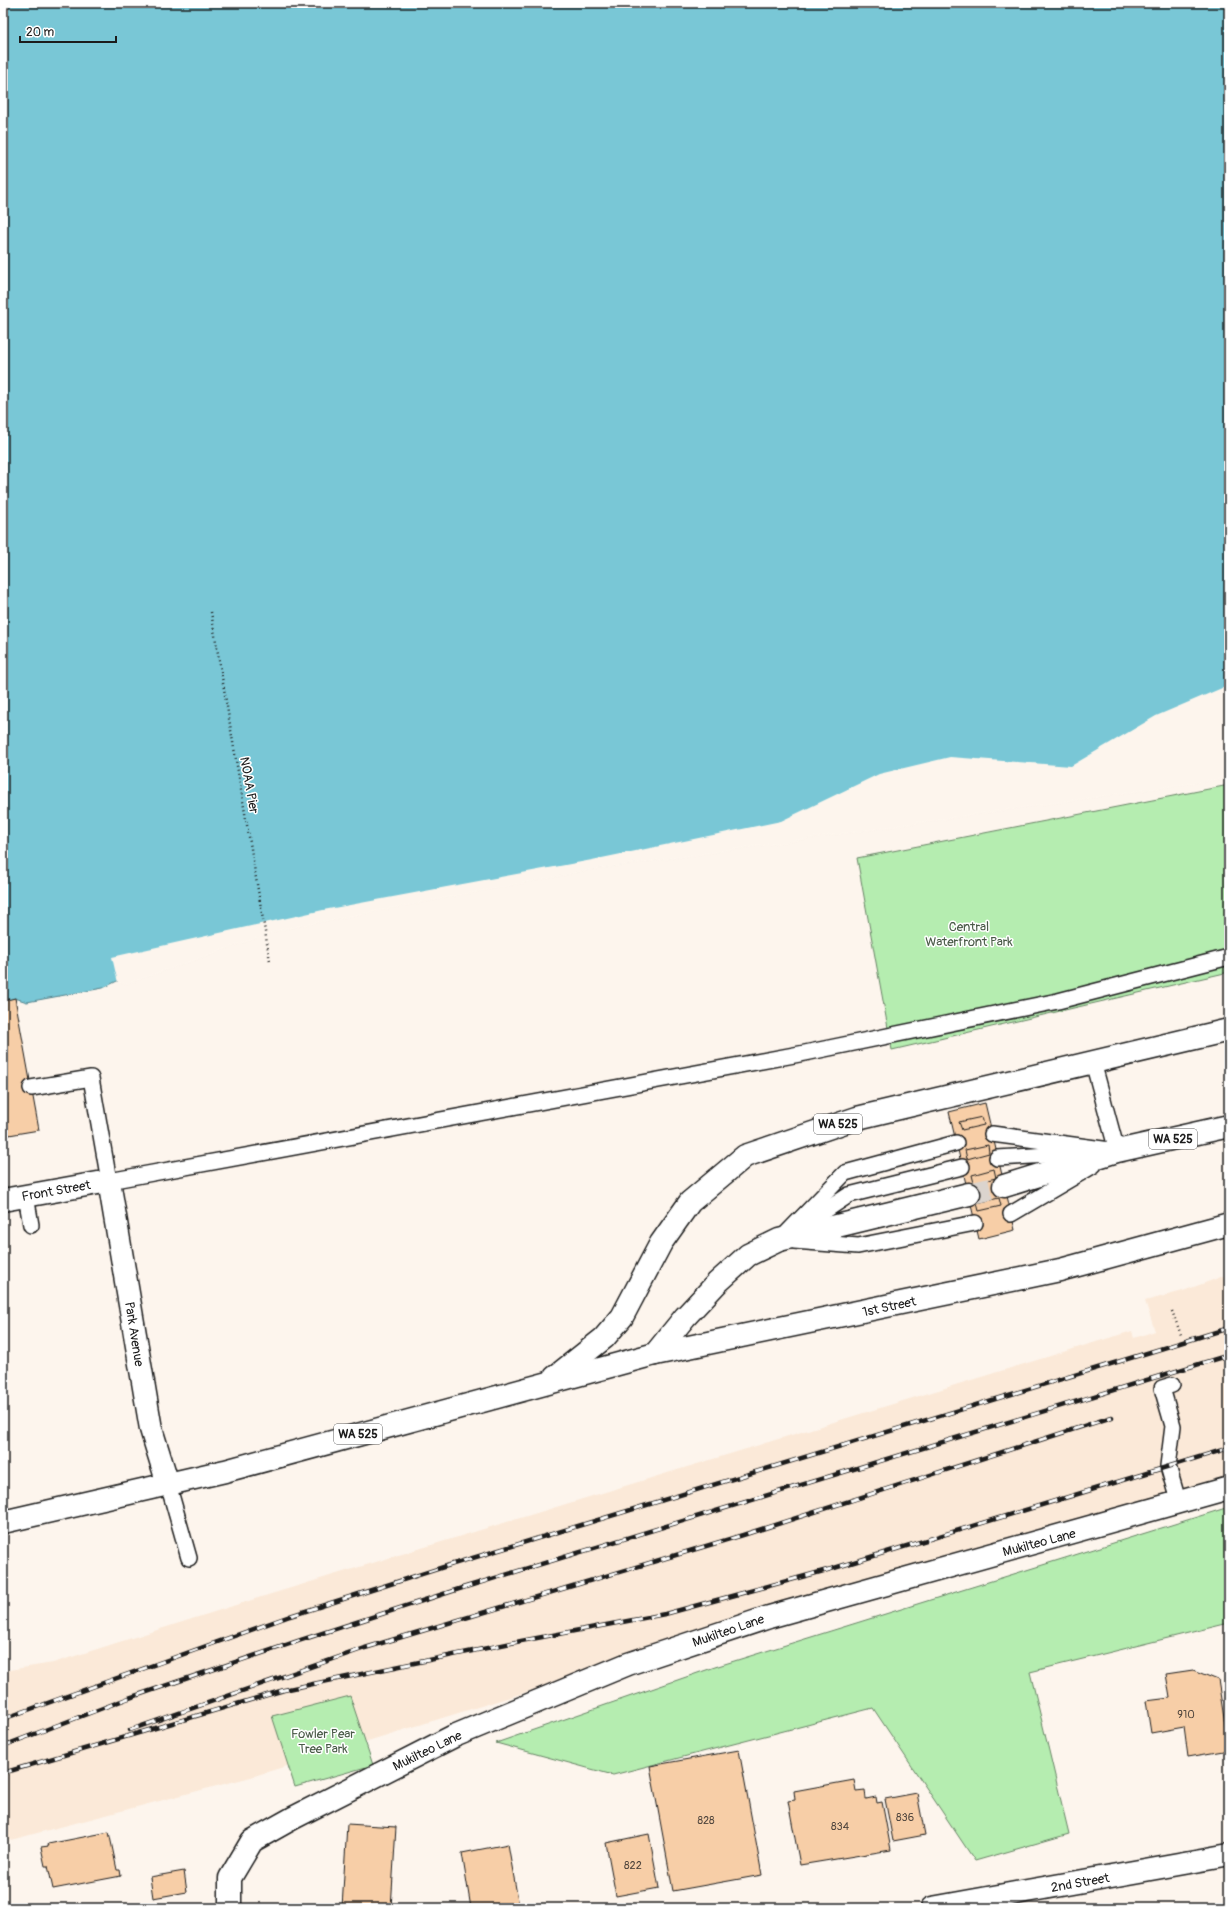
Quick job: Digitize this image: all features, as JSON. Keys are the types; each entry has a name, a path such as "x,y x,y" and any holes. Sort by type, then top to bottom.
{"street":[{"name":"WA 525","path":"3,1522 225,1471 548,1382 604,1338 622,1317 661,1243 690,1202 745,1156 857,1118 1229,1030"},
{"name":"WA 525","path":"1004,1186 1117,1151 1229,1126"},
{"name":"Front Street","path":"3,1200 109,1181"},
{"name":"Park Avenue","path":"109,1181 151,1429 168,1484"},
{"path":"654,1354 685,1317 717,1283 748,1255 779,1240 968,1194"},
{"name":"1st Street","path":"548,1382 654,1354 1060,1270 1229,1224"},
{"name":"Mukilteo Lane","path":"230,1908 230,1878 252,1841 293,1818 454,1736 628,1664 769,1617 1179,1504 1229,1488"},
{"name":"2nd Street","path":"946,1907 1229,1855"}],"lane":[{"path":"31,1088 91,1078 109,1181 805,1053 1058,1001 1229,957"},
{"path":"1093,1062 1117,1151"},
{"name":"WA 525","path":"992,1134 1117,1151"},
{"path":"779,1240 845,1173 956,1143"},
{"name":"WA 525","path":"998,1158 1117,1151"},
{"name":"WA 525","path":"1010,1214 1117,1151"},
{"path":"779,1240 849,1195 962,1167"},
{"path":"26,1196 31,1225"},
{"path":"779,1240 858,1246 975,1223"},
{"path":"1172,1385 1162,1388 1173,1426 1168,1466 1179,1504"},
{"path":"168,1484 189,1558"}],"path":[{"name":"NOAA Pier","path":"211,612 270,961"},
{"path":"1172,1312 1181,1335"}],"shaded area":[{"path":"1229,1274 1229,1475 251,1777 3,1842 3,1671 53,1663 258,1598 1132,1331 1134,1338 1155,1331 1145,1301 1183,1291"}],"green space":[{"name":"Central Waterfront Park","path":"1229,785 1229,972 892,1050 857,858"},
{"path":"1229,1507 1229,1623 1030,1672 1069,1834 975,1861 873,1708 613,1775 496,1743 715,1667"},
{"name":"Fowler Pear Tree Park","path":"350,1696 373,1765 295,1787 272,1716"}],"water":[{"path":"3,3 1229,3 1229,776 591,869 280,928 126,982 117,981 103,988 27,1002 15,998 3,1003"}],"pier":[{"path":"1229,685 1229,778 592,870 280,930 127,984 118,983 112,957 323,910 592,860 781,821 879,774 950,757 1071,766 1156,716"}],"building":[{"path":"15,998 39,1130 3,1136 3,1001"},
{"path":"985,1103 1015,1230 979,1239 949,1112"},
{"path":"982,1117 984,1125 962,1130 959,1122"},
{"path":"988,1145 989,1153 967,1159 965,1150"},
{"path":"994,1169 996,1178 974,1183 972,1175"},
{"path":"999,1198 1001,1206 979,1211 977,1203"},
{"path":"1193,1670 1218,1680 1229,1750 1188,1757 1184,1727 1151,1733 1146,1701 1170,1698 1166,1674"},
{"path":"739,1750 762,1875 673,1891 650,1766"},
{"path":"854,1780 856,1791 865,1790 866,1799 876,1797 877,1803 882,1802 891,1850 800,1865 788,1801 795,1800 794,1791"},
{"path":"917,1793 925,1835 893,1841 885,1799"},
{"path":"347,1824 396,1827 391,1908 342,1908"},
{"path":"109,1832 117,1870 120,1870 121,1876 53,1889 48,1866 45,1866 41,1847 49,1846 48,1844"},
{"path":"649,1834 659,1888 616,1896 606,1843"},
{"path":"508,1844 519,1906 507,1908 471,1908 462,1853"},
{"path":"184,1871 187,1892 153,1898 150,1877"}],"tunnel":[{"path":"969,1194 1004,1186"}],"railway":[{"path":"3,1719 290,1616 453,1564 1229,1328"},
{"path":"3,1746 129,1698 459,1589 1229,1355"},
{"path":"130,1730 365,1648 743,1535 1112,1417"},
{"path":"3,1773 284,1690 521,1641 665,1614 831,1569 1229,1448"}]}
